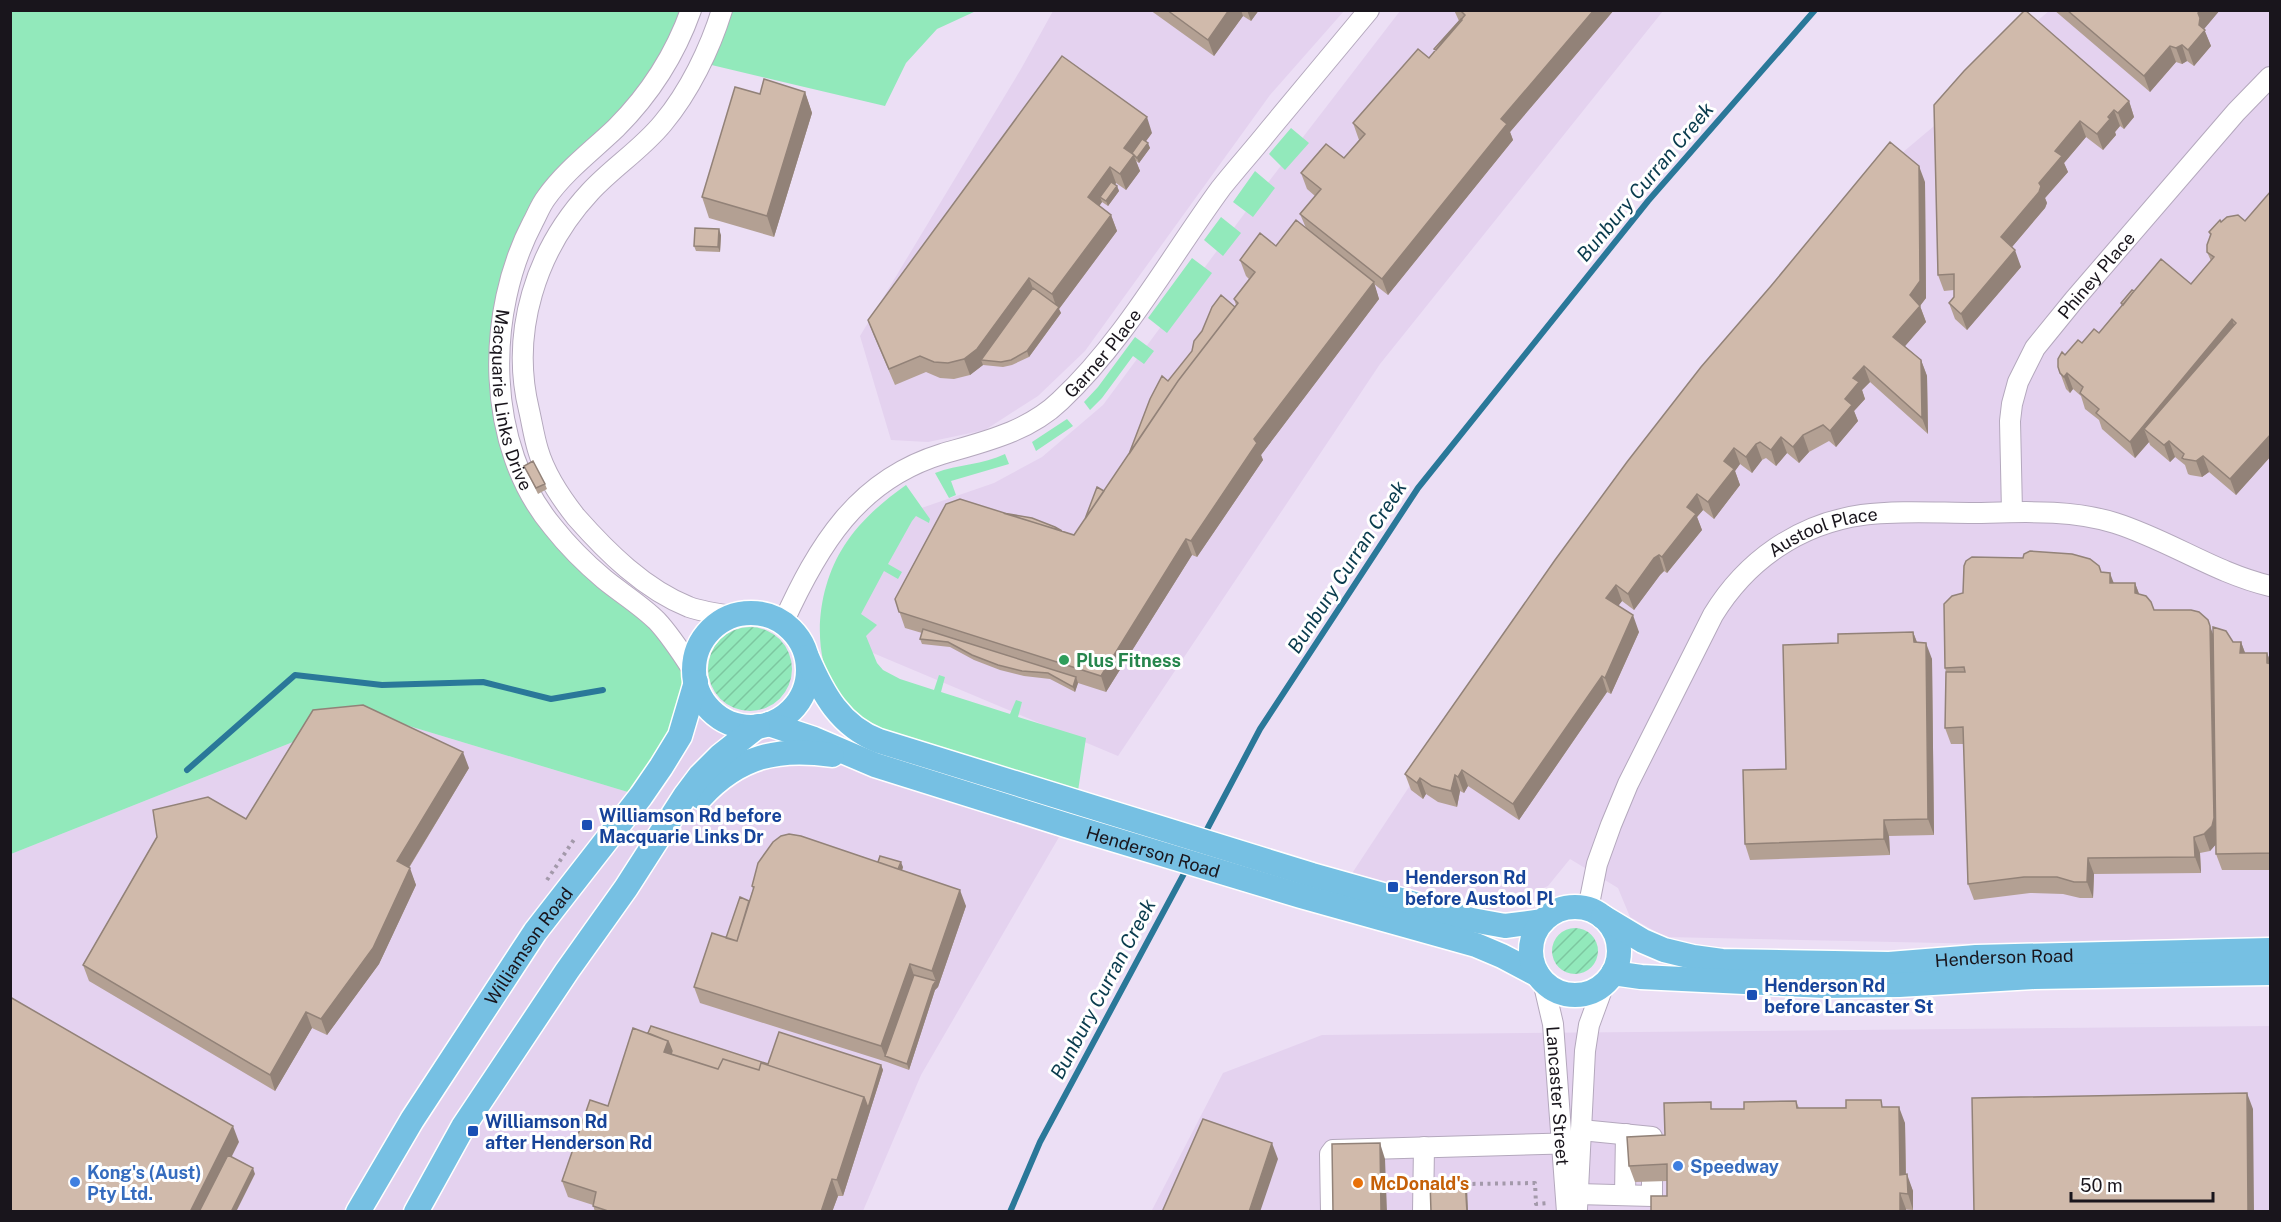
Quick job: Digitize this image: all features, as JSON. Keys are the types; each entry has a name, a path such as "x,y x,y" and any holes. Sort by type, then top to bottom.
{"main road":[{"path":"416,1212 463,1126 626,888 685,796 700,776 720,756 764,725 787,714 801,698 808,678 807,657 798,637 783,622 774,618 754,613 733,616 708,633 698,652 695,677 704,702 718,716 737,725 764,725"},
{"name":"Henderson Road","path":"807,657 826,698 839,716 867,736 1079,803 1476,945 1502,956 1540,978"},
{"name":"Williamson Road","path":"358,1212 412,1120 534,932 641,796 661,767 680,736 695,677"},
{"name":"Henderson Road","path":"764,725 806,736 875,765 1066,825 1306,886 1505,926 1543,921"},
{"path":"626,888 689,809 723,776 744,763 765,755 811,752 875,765"},
{"path":"1575,907 1595,913 1615,931 1619,943 1618,962 1609,979 1593,991 1573,995 1553,989 1540,978 1533,964 1532,944 1543,921 1552,913 1564,908 1575,907"},
{"name":"Henderson Road","path":"1595,913 1643,941 1664,950 1722,961 1888,964 1976,957 2271,950"},
{"name":"Henderson Road","path":"1609,979 1641,977 1825,986 1899,985 2034,976 2271,973"}],"street":[{"name":"Macquarie Links Drive","path":"691,10 674,53 645,94 616,128 581,158 545,199 515,262 504,300 500,339 503,406 512,451 537,506 554,529 587,564 658,622 695,677"},
{"name":"Macquarie Links Drive","path":"722,10 702,59 683,95 663,124 590,192 565,224 545,258 531,295 524,325 523,359 524,392 538,452 566,505 610,553 637,576 689,607 733,616"},
{"name":"Garner Place","path":"783,622 796,594 829,538 851,510 876,486 906,468 941,454 983,443 1019,428 1058,403 1090,370 1222,188 1369,10"},
{"name":"Phiney Place","path":"2013,512 2010,421 2018,382 2030,357 2073,300 2236,112 2271,77"},
{"name":"Austool Place","path":"1595,913 1597,864 1628,784 1713,615 1738,579 1756,562 1791,538 1815,527 1855,516 1894,513 2057,513 2117,523 2246,580 2271,586"},
{"name":"Lancaster Street","path":"1540,978 1553,1024 1574,1139 1577,1203"},
{"name":"Lancaster Street","path":"1567,1212 1589,1025 1609,979"},
{"path":"1625,1195 1626,1134"},
{"path":"1331,1212 1330,1154 1333,1150 1574,1139 1626,1134 1652,1137 1652,1196 1625,1195 1577,1203"},
{"path":"1423,1212 1424,1147"}],"path":[{"path":"1395,1184 1424,1184"},
{"path":"1460,1184 1535,1184 1536,1204 1548,1203"}],"shaded area":[{"path":"1053,11 1344,11 1270,95 1085,351 1038,396 985,430 928,442 891,440 860,336 1021,69"},
{"path":"1400,11 1663,11 1380,364 1118,756 823,632 907,513 994,483 1042,457 1103,405 1250,206"},
{"path":"2049,11 2270,11 2270,950 1665,937 1630,917 1618,888 1570,859 1548,886 1472,920 1345,884 1409,787 1557,577 1896,158 1940,121 2031,26"},
{"path":"696,682 707,709 720,720 734,727 758,726 1066,825 921,1075 863,1211 11,1212 11,854 366,713 641,796"},
{"path":"2270,1026 2270,1211 1151,1212 1223,1073 1322,1035"}],"green space":[{"path":"11,11 689,11 679,40 547,197 515,262 499,367 526,483 605,580 694,672 641,796 366,713 11,854"},
{"path":"724,11 976,11 937,29 906,63 885,106 699,62"},
{"path":"1291,128 1309,143 1285,170 1269,154"},
{"path":"1255,171 1275,188 1253,217 1233,202"},
{"path":"1221,217 1241,233 1223,256 1204,240"},
{"path":"1192,258 1212,273 1167,333 1148,318"},
{"path":"1135,337 1154,351 1144,364 1133,356 1102,398 1090,410 1084,402"},
{"path":"1067,419 1073,426 1036,451 1032,442"},
{"path":"1005,454 1009,464 951,481 956,495 949,498 935,473 988,460"},
{"path":"906,485 930,519 929,523 916,516 912,521 888,564 902,572 898,579 884,571 861,614 877,625 866,636 877,663 883,670 900,679 934,690 939,675 945,677 941,692 1010,714 1016,700 1022,702 1018,717 1086,738 1078,791 876,728 854,712 835,691 822,656 820,637 820,618 828,580 835,562 857,528 880,505"},
{"path":"750,627 773,634 785,646 792,669 785,692 773,704 750,711 727,704 715,692 708,669 715,646 727,634"},
{"path":"1575,928 1591,935 1598,951 1591,967 1575,974 1559,967 1552,951 1559,935"}],"building":[{"path":"1167,10 1229,10 1208,40"},
{"path":"1460,10 1594,10 1501,119 1507,124 1382,279 1300,214 1321,189 1301,173 1326,144 1344,158 1365,134 1353,123 1418,49 1429,58 1465,15"},
{"path":"2025,10 2129,101 2118,113 2114,110 2108,117 2110,119 2097,134 2080,121 2055,151 2062,156 2039,183 2041,186 2039,192 2001,237 2015,250 1961,314 1949,303 1954,297 1954,274 1938,275 1934,105 1964,71"},
{"path":"2067,10 2200,10 2199,25 2205,30 2188,50 2182,45 2176,48 2170,46 2144,76"},
{"path":"1461,19 1436,50 1434,49"},
{"path":"1062,56 1147,117 1124,148 1134,155 1120,174 1110,167 1088,197 1111,215 1052,294 1029,278 977,349 964,359 948,363 934,362 920,356 889,369 868,320"},
{"path":"764,79 805,92 767,216 702,197 735,87 760,94"},
{"path":"1142,139 1148,143 1137,158 1132,153"},
{"path":"1890,142 1919,166 1920,281 1910,295 1920,306 1893,337 1921,360 1922,418 1864,366 1853,378 1859,382 1845,399 1852,405 1830,431 1823,425 1803,435 1793,447 1781,437 1771,450 1760,442 1746,457 1734,448 1724,461 1734,469 1708,502 1697,494 1687,507 1696,514 1662,557 1659,555 1654,558 1628,594 1616,585 1606,598 1633,615 1605,678 1602,676 1513,804 1462,770 1458,777 1455,775 1451,791 1432,786 1420,778 1417,783 1405,774 1555,560 1627,462 1701,367"},
{"path":"1111,182 1117,186 1106,201 1100,197"},
{"path":"2271,191 2271,434 2230,479 2203,456 2196,461 2184,459 2182,458 2184,454 2169,441 2164,445 2144,429 2236,323 2232,319 2130,442 2096,413 2099,409 2080,393 2083,387 2067,373 2064,377 2060,373 2058,359 2062,352 2065,355 2078,340 2082,343 2094,329 2099,333 2161,259 2191,284 2214,257 2207,252 2211,234 2209,232 2220,220 2221,222 2227,217 2238,215 2245,221"},
{"path":"1296,220 1374,282 1254,439 1257,443 1191,541 1186,539 1101,676 899,612 895,599 946,504 960,499 1074,535 1178,381 1238,303 1234,299 1255,272 1240,260 1260,233 1276,246"},
{"path":"695,228 719,229 718,247 694,246"},
{"path":"1033,288 1059,307 1027,351 1011,360 1001,362 981,360"},
{"path":"2132,290 2134,291 2123,305 2121,303"},
{"path":"1221,295 1235,307 1178,381 1129,454 1150,399 1162,376 1168,381 1192,351 1194,341 1202,331 1212,307"},
{"path":"533,461 545,484 536,488 524,466"},
{"path":"1097,487 1104,491 1085,519"},
{"path":"1003,513 1032,518 1062,531"},
{"path":"2030,551 2072,554 2090,559 2099,566 2101,572 2110,573 2110,583 2135,583 2135,593 2146,596 2154,610 2191,610 2199,612 2208,620 2210,626 2214,818 2212,826 2204,834 2194,837 2195,857 2088,858 2087,882 2074,882 2057,877 2024,877 1968,884 1963,727 1945,728 1946,672 1965,672 1964,667 1945,668 1944,604 1952,596 1963,593 1964,566 1966,561 1972,557 2023,558 2024,554"},
{"path":"2213,627 2226,631 2233,642 2241,642 2240,653 2267,653 2267,663 2271,664 2271,853 2216,854"},
{"path":"923,629 1076,677 1073,687 1048,673 1022,671 998,665 948,642 920,639"},
{"path":"1913,632 1914,642 1926,643 1928,819 1884,820 1884,839 1745,844 1743,770 1786,769 1783,645 1838,643 1838,634"},
{"path":"363,705 463,752 397,861 410,868 373,948 321,1019 306,1012 270,1075 83,965 157,837 153,810 208,797 246,819 313,710"},
{"path":"789,834 801,836 960,890 932,971 910,964 881,1046 694,987 712,933 737,941 754,887 752,886 758,863 773,842"},
{"path":"880,856 901,862 898,869 878,862"},
{"path":"740,897 749,901 737,941 726,938"},
{"path":"914,975 936,981 907,1064 885,1056"},
{"path":"10,997 233,1126 190,1212 10,1212"},
{"path":"651,1026 768,1064 779,1032 881,1065 868,1108 864,1097 761,1063 759,1070 723,1059 718,1069 671,1054 668,1041 648,1033"},
{"path":"633,1028 668,1041 664,1052 718,1069 723,1059 759,1070 761,1063 864,1097 837,1180 832,1179 821,1212 611,1212 593,1206 596,1192 562,1181 590,1100 608,1106"},
{"path":"2247,1093 2248,1212 1974,1212 1972,1098"},
{"path":"1846,1100 1881,1100 1882,1107 1899,1107 1900,1175 1907,1174 1908,1194 1900,1193 1900,1212 1651,1212 1651,1196 1667,1196 1667,1164 1629,1166 1627,1137 1665,1135 1664,1103 1711,1102 1711,1109 1744,1109 1744,1102 1796,1101 1797,1108 1846,1108"},
{"path":"1203,1119 1272,1143 1249,1212 1162,1212"},
{"path":"1380,1143 1381,1212 1333,1212 1332,1144"},
{"path":"228,1155 253,1168 231,1212 199,1212"},
{"path":"1465,1179 1467,1212 1431,1212 1430,1181"}],"waterway":[{"name":"Bunbury Curran Creek","path":"1204,835 1260,729 1418,488 1648,201 1815,10"},
{"path":"187,770 295,675 382,685 483,682 551,699 603,690"},
{"name":"Bunbury Curran Creek","path":"1010,1212 1040,1142 1187,868"}],"place":[{"name":"Plus Fitness","path":"1064,660"},
{"name":"Williamson Rd before Macquarie Links Dr","path":"587,825"},
{"name":"Henderson Rd before Austool Pl","path":"1393,887"},
{"name":"Henderson Rd before Lancaster St","path":"1752,995"},
{"name":"Williamson Rd after Henderson Rd","path":"473,1131"},
{"name":"Speedway","path":"1678,1166"},
{"name":"Kong's (Aust) Pty Ltd.","path":"75,1182"},
{"name":"McDonald's","path":"1358,1183"}]}
